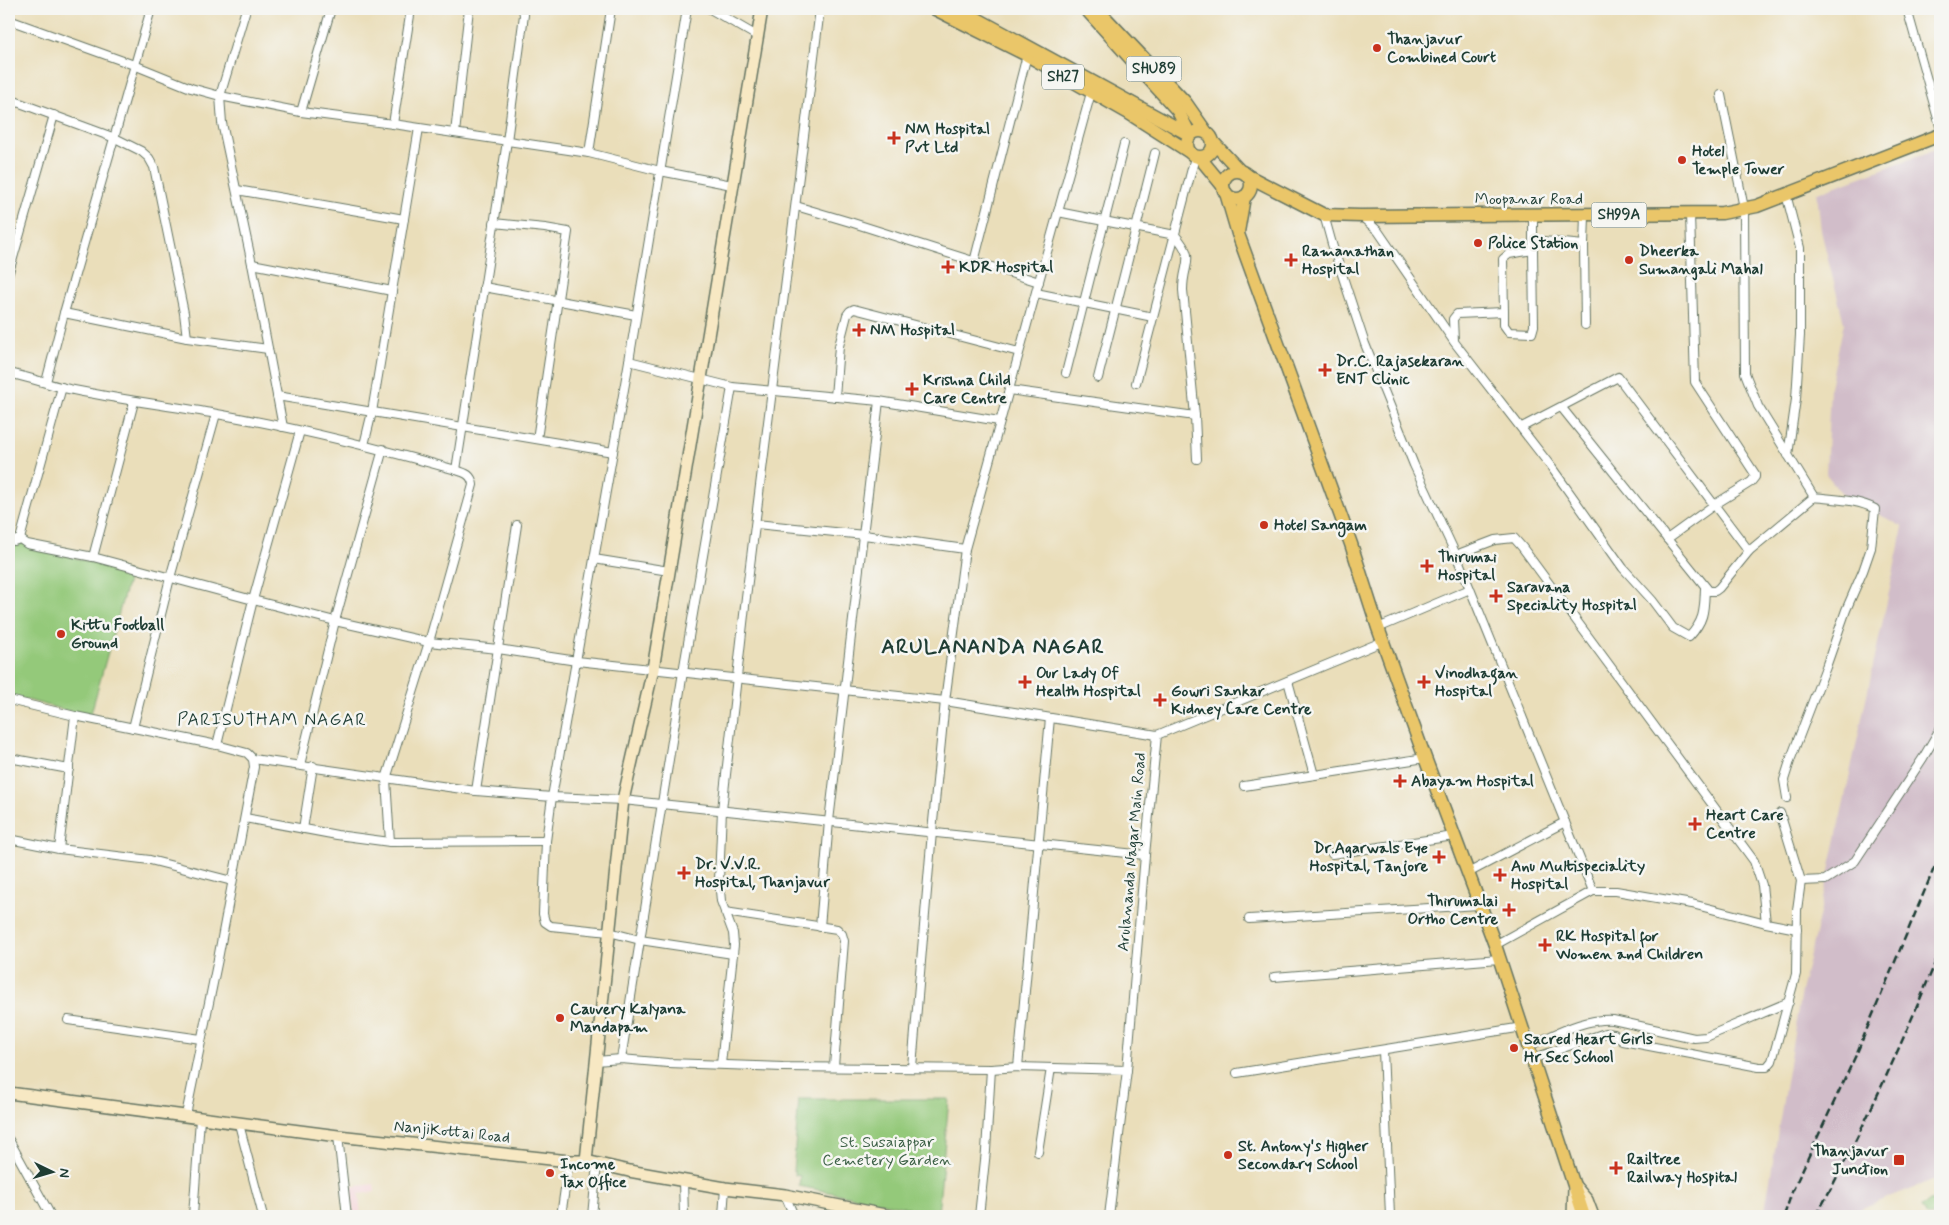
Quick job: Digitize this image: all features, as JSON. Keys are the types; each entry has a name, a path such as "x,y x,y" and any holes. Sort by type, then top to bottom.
{"main road":[{"name":"SH27","path":"935,9 1190,135"},
{"name":"SH27","path":"959,9 1093,87 1127,112 1194,155"},
{"name":"SHU89","path":"1086,9 1178,111 1190,135"},
{"name":"SHU89","path":"1097,9 1185,102 1209,137 1244,174"},
{"path":"1194,155 1204,157 1211,151 1209,137 1198,131 1190,135 1186,142 1194,155 1224,190 1236,199 1246,195"},
{"name":"Moopanar Road","path":"1244,174 1324,215 1722,213 1786,194 1940,135"},
{"path":"1238,234 1246,195 1251,184 1244,174 1228,174 1224,190 1238,234 1351,544 1378,628 1495,945 1584,1216"},
{"name":"Moopanar Road","path":"1246,195 1288,196"}],"street":[{"path":"46,382 151,9"},
{"path":"246,9 220,96 222,123 252,264 283,427"},
{"path":"301,112 331,9"},
{"path":"393,124 411,9"},
{"path":"455,133 469,9"},
{"path":"456,470 507,141 524,15 523,9"},
{"path":"589,153 611,9"},
{"path":"687,9 613,452 552,797 546,841 543,914 545,922 551,926 609,932 640,940 733,954"},
{"path":"710,9 757,36"},
{"path":"592,1216 596,1062 623,800 653,669 762,9"},
{"path":"720,1064 733,954 733,932 721,901 722,810 820,9"},
{"path":"1907,9 1940,126"},
{"path":"9,20 134,65 191,88 220,96 301,112 589,153 660,171 732,185"},
{"path":"974,262 1027,55"},
{"path":"912,1067 945,701 965,549 1093,87"},
{"path":"1721,95 1744,208 1745,373 1758,406 1814,496"},
{"path":"9,99 115,138 142,151 149,158 154,167 184,312 187,338"},
{"path":"9,272 54,115"},
{"path":"364,445 372,412 419,128"},
{"path":"1066,373 1124,144"},
{"path":"1098,378 1155,153"},
{"path":"1136,383 1194,155"},
{"path":"237,190 404,219"},
{"path":"1786,194 1800,248 1800,335 1796,399 1788,455"},
{"path":"796,206 1039,282"},
{"path":"1058,212 1175,235 1185,246 1188,254 1187,267 1183,278 1183,290 1195,416 1197,459"},
{"path":"1666,539 1714,504 1751,482 1756,477 1695,382 1690,214"},
{"path":"1324,215 1365,344 1414,465 1457,557 1593,890"},
{"path":"1533,215 1534,326 1532,333 1509,332 1504,325 1503,259 1509,254 1533,250"},
{"path":"1585,215 1585,325"},
{"path":"1361,216 1378,232 1454,343 1522,427 1599,531 1623,568 1652,600 1673,628 1689,637 1698,627 1703,616 1705,588"},
{"path":"494,223 568,232 537,440"},
{"path":"1533,240 1584,245"},
{"path":"252,264 392,291"},
{"path":"484,287 636,315"},
{"path":"1036,293 1153,318"},
{"path":"835,397 839,346 847,315 850,311 854,310 1020,352"},
{"path":"1454,343 1453,319 1457,314 1504,312"},
{"path":"64,313 187,338 268,349"},
{"path":"628,361 732,387 879,401 999,421"},
{"path":"9,373 62,387 134,402 216,414 300,430 383,449 468,474 472,479 473,485 430,642 386,779 390,842"},
{"path":"1522,427 1562,408 1618,377 1749,551"},
{"path":"20,539 62,387"},
{"path":"620,1060 663,805 683,672 732,387"},
{"path":"1009,390 1195,416"},
{"path":"277,396 613,452"},
{"path":"820,927 829,821 879,401"},
{"path":"93,557 134,402"},
{"path":"1562,408 1705,588 1711,591 1719,588 1749,551 1814,496 1851,500 1865,503 1875,508 1871,548 1864,571 1846,610 1784,780 1787,798"},
{"path":"133,728 170,578 216,414"},
{"path":"216,745 253,600 300,430"},
{"path":"300,765 335,621 383,449"},
{"path":"756,524 864,535 965,549"},
{"path":"476,790 518,525"},
{"path":"9,537 14,541 20,539"},
{"path":"1457,557 1461,553 1495,540 1514,538 1522,547 1754,861 1762,885 1766,923"},
{"path":"20,539 27,544 93,557 335,621 430,642 498,649 577,661 945,701 1157,735"},
{"path":"594,560 669,571"},
{"path":"1378,628 1470,589"},
{"name":"Arulananda Nagar Main Road","path":"1109,1216 1127,1070 1144,855 1157,735 1384,641"},
{"path":"1288,681 1314,775"},
{"path":"9,700 75,716 216,745 247,753 253,759 313,766 386,779 552,797 623,800 1144,855"},
{"path":"59,849 75,716"},
{"path":"1018,1067 1050,718"},
{"path":"1801,881 1825,880 1855,861 1914,773 1940,729"},
{"path":"9,758 69,769"},
{"path":"1244,786 1425,758"},
{"path":"186,1115 245,818 254,767 253,759"},
{"path":"303,828 313,766"},
{"path":"1532,1059 1605,1033 1614,1034 1623,1041 1759,1067 1768,1067 1772,1061 1796,974 1797,910 1801,881 1780,813"},
{"path":"245,818 390,842 546,841"},
{"path":"1468,873 1566,822"},
{"path":"1332,854 1454,836"},
{"path":"9,839 59,849 150,860 232,881"},
{"path":"1495,945 1593,890 1616,890 1692,904 1797,929"},
{"path":"1249,918 1479,905"},
{"path":"725,912 837,929 842,934 844,941 834,1066"},
{"path":"1274,977 1499,959"},
{"path":"1528,1046 1590,1021 1602,1019 1694,1038 1706,1037 1789,1002"},
{"path":"68,1020 156,1031 201,1040"},
{"path":"1237,1073 1522,1027"},
{"path":"1383,1050 1390,1216"},
{"path":"596,1062 620,1060 783,1067 1018,1067 1127,1070"},
{"path":"979,1216 986,1151 991,1068"},
{"path":"1038,1152 1051,1068"},
{"name":"NanjiKottai Road","path":"9,1093 338,1136 592,1163 725,1188 785,1195 890,1216"},
{"path":"194,1216 200,1119"},
{"path":"239,1124 263,1216"},
{"path":"338,1136 347,1216"},
{"path":"9,1140 51,1216"},
{"path":"561,1216 569,1161"},
{"path":"683,1181 684,1216"},
{"path":"1573,1216 1574,1184"},
{"path":"1574,1184 1587,1200 1593,1216"},
{"path":"723,1216 725,1188"},
{"path":"785,1195 794,1216"}],"shaded area":[{"path":"1940,148 1940,1177 1862,1208 1855,1216 1764,1216 1801,991 1818,922 1903,527 1844,496 1826,474 1830,387 1844,323 1821,231 1817,193"},
{"path":"374,1184 375,1192 359,1194 361,1216 354,1216 349,1187"}],"green space":[{"name":"Kittu Football Ground","path":"14,541 130,573 90,717 9,695 9,560"},
{"name":"St. Susaiappar Cemetery Garden","path":"799,1099 949,1099 938,1214 799,1186 800,1176 795,1175 793,1171"},
{"path":"1940,1198 1940,1211 1936,1216 1926,1216 1921,1207 1930,1200"}],"railway":[{"path":"1784,1216 1792,1192 1856,1055 1940,854"},
{"path":"1816,1216 1882,1086 1940,951"}],"place":[{"name":"Thanjavur Combined Court","path":"1377,48"},
{"name":"NM Hospital Pvt Ltd","path":"894,138"},
{"name":"Hotel Temple Tower","path":"1682,160"},
{"name":"Police Station","path":"1478,243"},
{"name":"Ramanathan Hospital","path":"1291,260"},
{"name":"Dheerka Sumangali Mahal","path":"1629,260"},
{"name":"KDR Hospital","path":"948,267"},
{"name":"NM Hospital","path":"859,330"},
{"name":"Dr.C. Rajasekaran ENT Clinic","path":"1325,370"},
{"name":"Krishna Child Care Centre","path":"912,389"},
{"name":"Hotel Sangam","path":"1264,525"},
{"name":"Thirumai Hospital","path":"1427,566"},
{"name":"Saravana Speciality Hospital","path":"1496,596"},
{"name":"Kittu Football Ground","path":"61,634"},
{"name":"Our Lady Of Health Hospital","path":"1025,682"},
{"name":"Vinodhagan Hospital","path":"1424,682"},
{"name":"Gowri Sankar Kidney Care Centre","path":"1160,700"},
{"name":"Abayam Hospital","path":"1400,781"},
{"name":"Heart Care Centre","path":"1695,824"},
{"name":"Dr.Agarwals Eye Hospital, Tanjore","path":"1439,857"},
{"name":"Dr. V.V.R. Hospital, Thanjavur","path":"684,873"},
{"name":"Anu Multispeciality Hospital","path":"1500,875"},
{"name":"Thirumalai Ortho Centre","path":"1509,910"},
{"name":"RK Hospital for Women and Children","path":"1545,945"},
{"name":"Cauvery Kalyana Mandapam","path":"560,1018"},
{"name":"Sacred Heart Girls Hr Sec School","path":"1514,1048"},
{"name":"St. Antony's Higher Secondary School","path":"1228,1155"},
{"name":"Thanjavur Junction","path":"1899,1160"},
{"name":"Railtree Railway Hospital","path":"1616,1168"},
{"name":"Income Tax Office","path":"550,1173"}],"district":[{"name":"ARULANANDA NAGAR","path":"993,647"},
{"name":"PARISUTHAM NAGAR","path":"272,720"}]}
